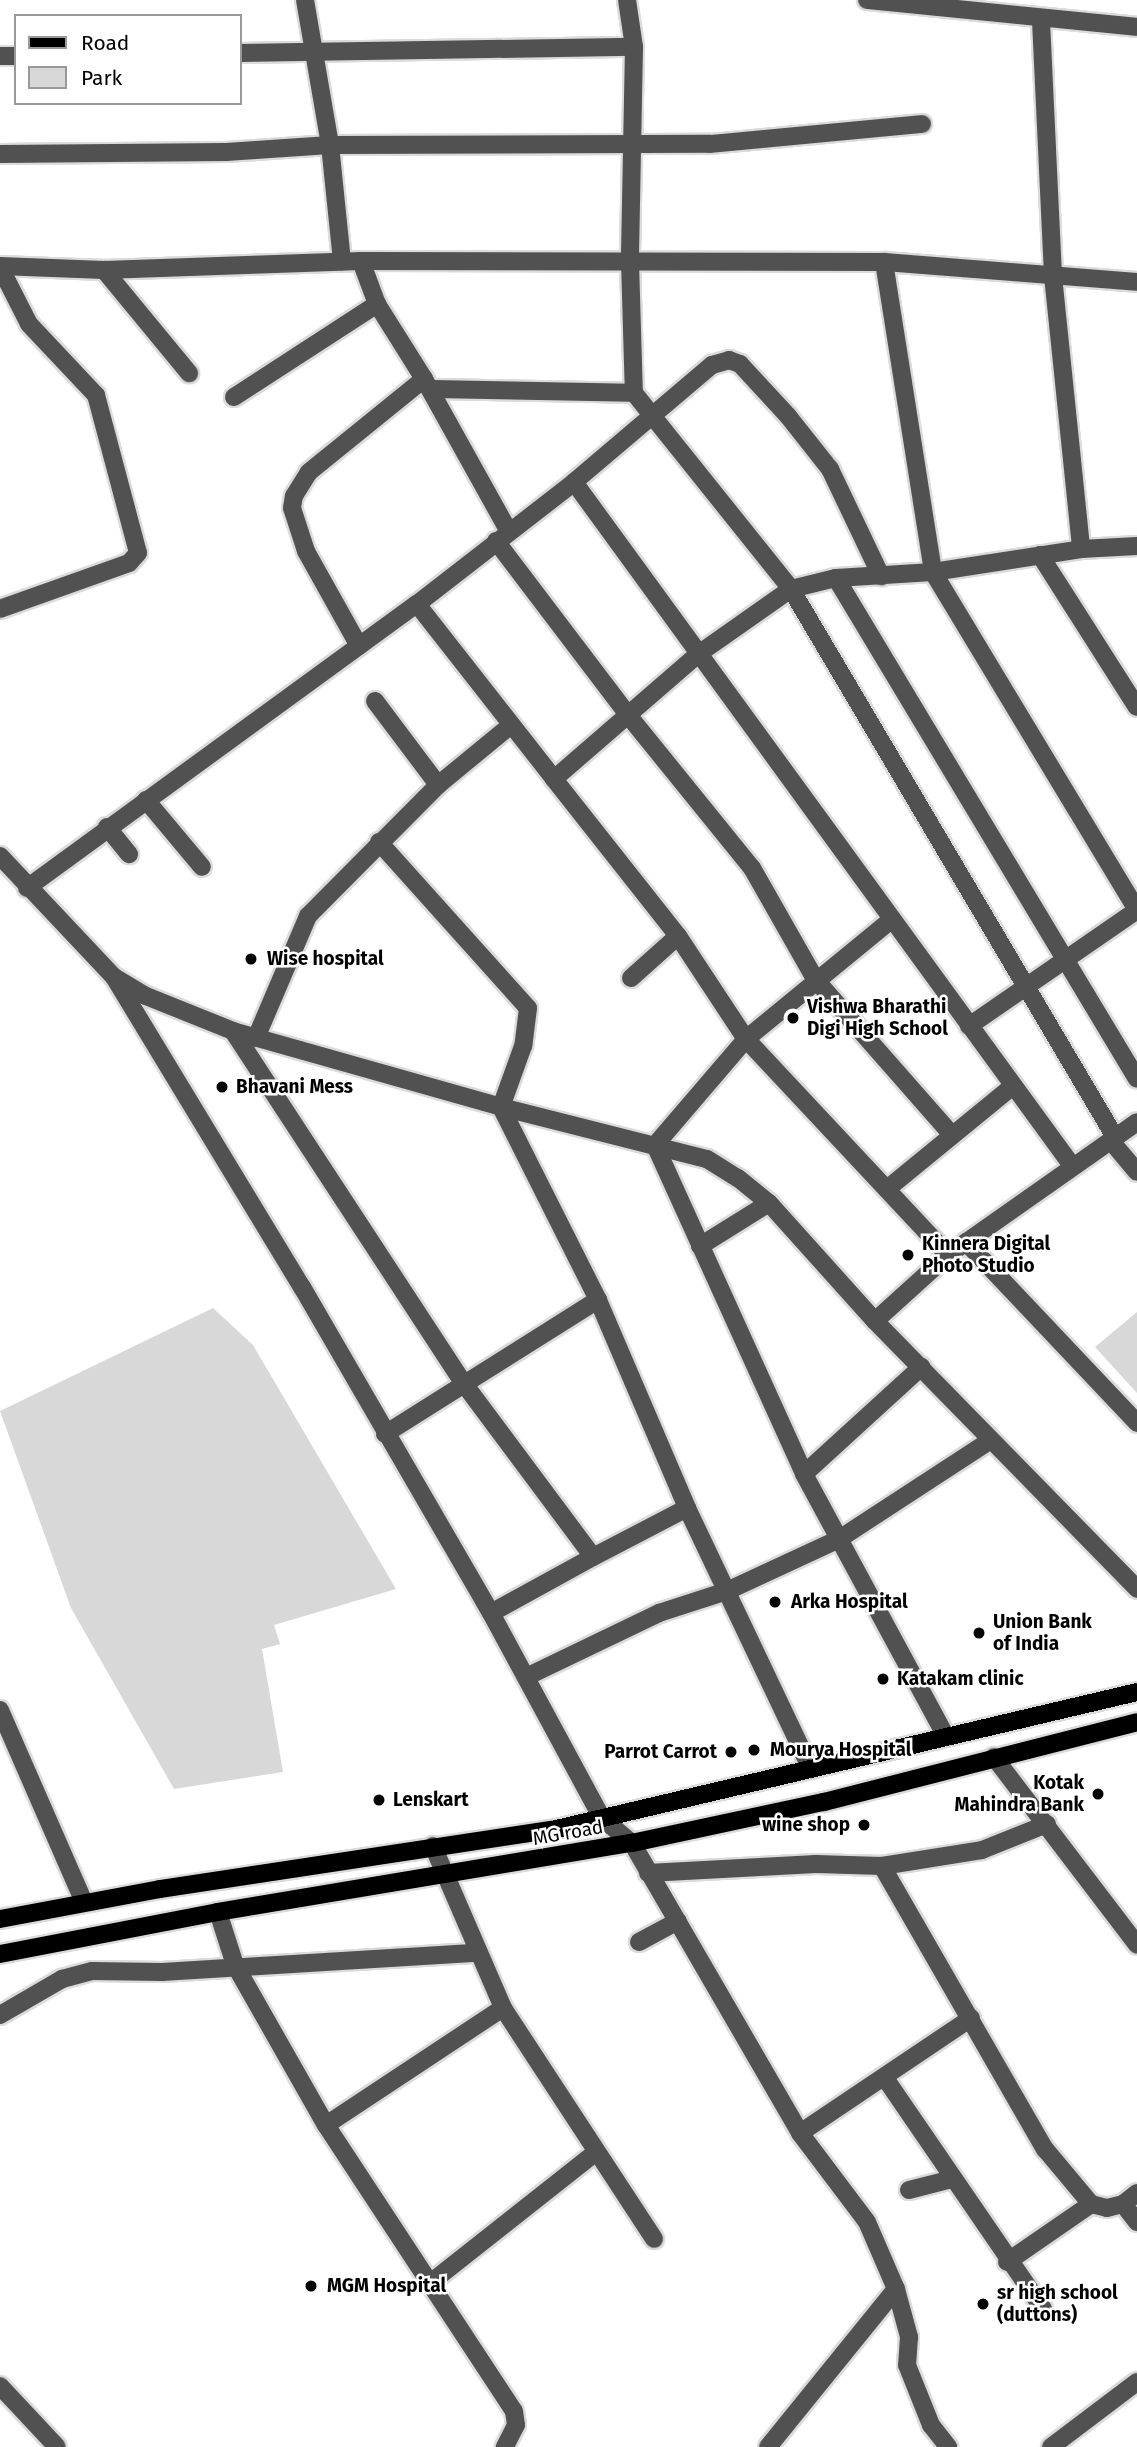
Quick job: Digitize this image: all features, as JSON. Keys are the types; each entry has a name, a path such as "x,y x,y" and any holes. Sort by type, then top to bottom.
{"main road":[{"name":"MG road","path":"2,1914 602,1818 1137,1692"},
{"name":"MG road","path":"0,1954 218,1912 632,1843 824,1802 1137,1722"}],"street":[{"path":"305,0 310,50 330,145 342,261"},
{"path":"628,0 634,47 635,145 630,262 634,393 791,589 1113,1139 1137,1172"},
{"path":"867,0 1041,21 1137,27"},
{"path":"1041,21 1053,276 1081,549"},
{"path":"242,53 634,47"},
{"path":"0,154 226,152 330,145 635,145 805,137 922,124"},
{"path":"0,609 129,563 138,553 96,395 29,324 0,267 104,270 342,261 884,262 1137,282"},
{"path":"361,261 377,304 427,384 502,535 628,715 752,868 815,979 952,1135"},
{"path":"884,262 933,572 1137,910 1063,958 969,1026"},
{"path":"104,270 189,373"},
{"path":"234,397 377,304"},
{"path":"27,888 107,827 417,604 502,535 574,482 712,365 729,360 740,364 754,375 830,469 881,576"},
{"path":"359,646 306,551 292,508 294,496 309,472 427,384 634,393"},
{"path":"574,482 697,655 1073,1167"},
{"path":"554,779 697,655 791,589 836,578 933,572 1081,549 1137,546"},
{"path":"1040,555 1137,707"},
{"path":"836,578 1137,1079"},
{"path":"417,604 678,936 746,1039 948,1255"},
{"path":"376,701 438,785"},
{"path":"256,1038 308,916 438,785 511,725"},
{"path":"146,800 202,866"},
{"path":"107,827 129,854"},
{"path":"379,842 528,1008 523,1046 501,1107 598,1300 687,1508 811,1769"},
{"path":"1,859 114,977 302,1287 384,1434 491,1613 602,1818 632,1843 800,2133 867,2222 896,2289 909,2337 907,2365 931,2425 948,2447"},
{"path":"655,1145 746,1039 815,979 891,920"},
{"path":"631,978 678,936"},
{"path":"114,977 146,996 233,1031 501,1107 707,1159 769,1203 875,1321 1136,1590"},
{"path":"233,1031 465,1385 593,1557"},
{"path":"887,1189 1013,1086"},
{"path":"875,1321 948,1255 1137,1122"},
{"path":"655,1145 804,1474 946,1737"},
{"path":"700,1246 769,1203"},
{"path":"967,1242 1137,1423"},
{"path":"384,1434 598,1300"},
{"path":"804,1474 921,1367"},
{"path":"526,1677 659,1613 727,1591 839,1539 991,1440"},
{"path":"491,1613 687,1508"},
{"path":"0,1710 84,1902"},
{"path":"995,1757 1137,1945"},
{"path":"648,1872 816,1864 882,1866 982,1850 1047,1824"},
{"path":"433,1846 476,1953 503,2008 595,2153 654,2239"},
{"path":"882,1866 1045,2150 1091,2204 1107,2208 1123,2204 1137,2193"},
{"path":"218,1912 235,1965 326,2125 514,2411 516,2425 505,2447"},
{"path":"639,1942 678,1921"},
{"path":"0,2015 62,1979 92,1971 162,1972 235,1965 476,1953"},
{"path":"326,2125 503,2008"},
{"path":"800,2133 971,2018"},
{"path":"885,2078 1007,2262 1043,2309"},
{"path":"429,2284 595,2153"},
{"path":"909,2190 952,2179"},
{"path":"1007,2262 1091,2204"},
{"path":"1123,2204 1137,2222"},
{"path":"768,2447 896,2289"},
{"path":"1051,2447 1137,2382"},
{"path":"0,2386 57,2447"}],"green space":[{"path":"213,1308 253,1345 396,1589 274,1625 280,1644 262,1649 283,1772 174,1789 71,1608 0,1411"},
{"path":"1137,1312 1137,1393 1095,1347"}],"place":[{"name":"Wise hospital","path":"251,959"},
{"name":"Vishwa Bharathi Digi High School","path":"793,1018"},
{"name":"Bhavani Mess","path":"222,1087"},
{"name":"Kinnera Digital Photo Studio","path":"908,1255"},
{"name":"Arka Hospital","path":"775,1602"},
{"name":"Union Bank of India","path":"979,1633"},
{"name":"Katakam clinic","path":"883,1679"},
{"name":"Mourya Hospital","path":"754,1750"},
{"name":"Parrot Carrot","path":"731,1752"},
{"name":"Kotak Mahindra Bank","path":"1098,1794"},
{"name":"Lenskart","path":"379,1800"},
{"name":"wine shop","path":"864,1825"},
{"name":"MGM Hospital","path":"311,2286"},
{"name":"sr high school (duttons)","path":"983,2304"}]}
